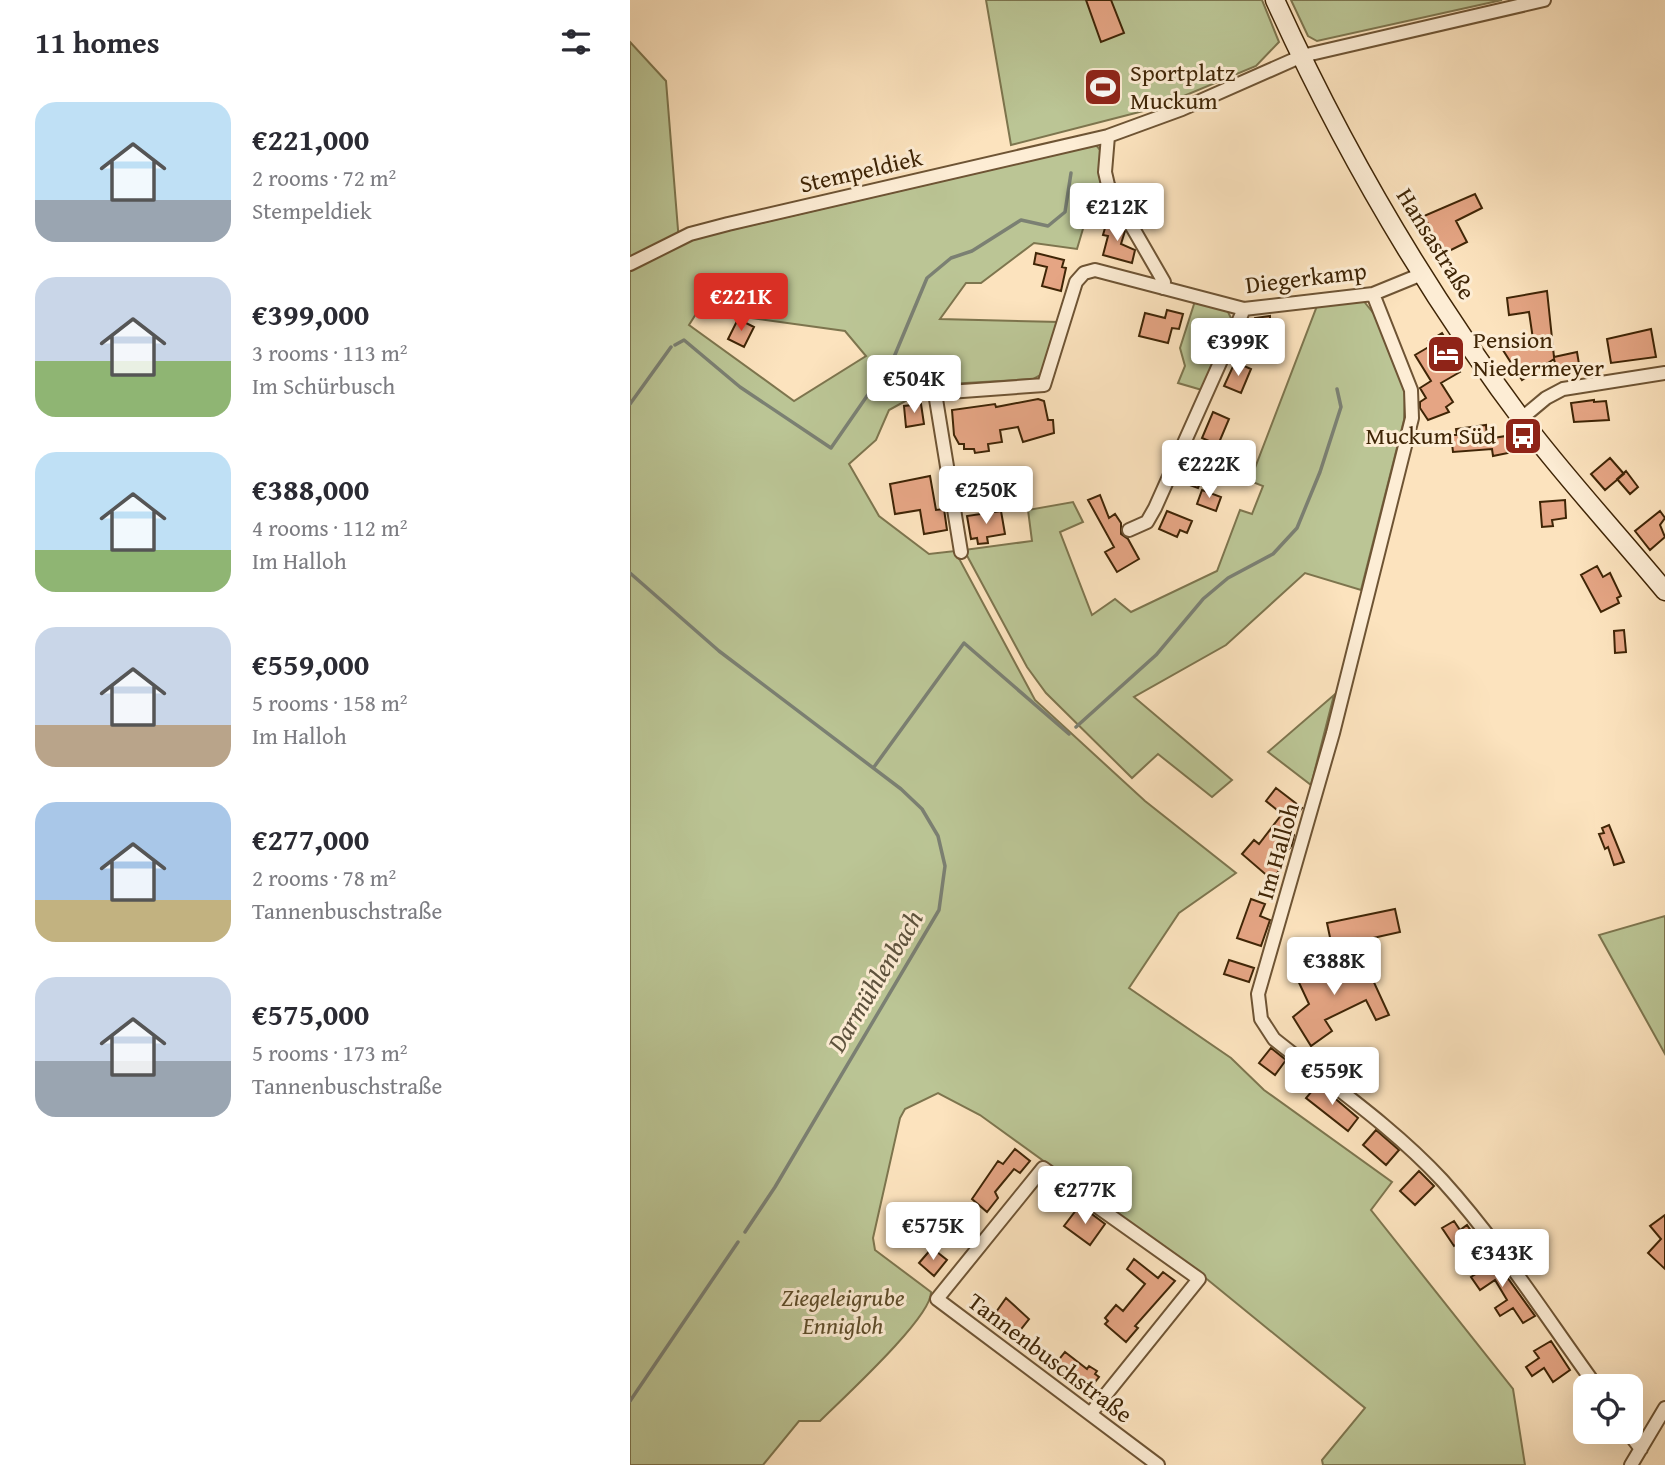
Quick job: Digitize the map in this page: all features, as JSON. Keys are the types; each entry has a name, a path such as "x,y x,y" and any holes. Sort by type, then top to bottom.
{"main road":[{"name":"Hansastraße","path":"1275,0 1302,56 1422,274 1522,418 1665,591"}],"street":[{"name":"Stempeldiek","path":"630,264 690,234 1108,136 1182,109 1302,56 1544,0"},
{"path":"1108,136 1105,172 1108,184 1164,282 1163,288"},
{"name":"Diegerkamp","path":"961,552 935,393 1044,385 1076,282 1084,273 1095,270 1244,309 1373,293 1422,274"},
{"name":"Im Halloh","path":"1373,293 1411,390 1412,418 1333,733 1258,994 1261,1019 1274,1039 1417,1156 1441,1180 1479,1225 1587,1374"},
{"path":"1129,530 1147,522 1155,508 1244,309"},
{"path":"1522,418 1546,398 1563,389 1665,373"},
{"name":"Tannenbuschstraße","path":"1091,1413 1199,1279 1042,1168 937,1299 1158,1465"},
{"path":"1631,1465 1665,1408"},
{"path":"1637,1444 1641,1449"}],"green space":[{"name":"Sportplatz Muckum","path":"986,0 1262,0 1279,42 1256,66 1155,108 1011,145"},
{"path":"1291,0 1502,0 1317,41 1308,36"},
{"name":"Ziegeleigrube Ennigloh","path":"630,42 666,81 679,242 1096,145 1101,151 1104,185 1096,185 1077,249 1034,243 981,283 966,283 940,319 1059,322 1042,374 1033,379 931,385 930,393 918,394 889,410 876,440 849,464 879,516 929,554 955,551 1035,700 1145,801 1236,873 1179,913 1129,988 1231,1058 1264,1090 1392,1182 1371,1210 1513,1389 1525,1465 1323,1465 1322,1460 1365,1408 1208,1280 980,1115 938,1093 905,1109 900,1118 873,1238 875,1250 931,1292 927,1304 902,1338 820,1421 799,1421 763,1465 630,1465","holes":["706,298 736,316 845,331 866,356 794,401 689,325"]},
{"path":"1362,299 1374,314 1400,369 1405,390 1404,420 1361,590 1305,573 1226,645 1134,697 1232,780 1212,797 1158,754 1132,778 1046,693 1027,667 964,550 1032,541 1028,510 1073,502 1083,522 1060,532 1092,615 1115,599 1131,612 1217,571 1240,510 1252,514 1263,486 1250,481 1317,306"},
{"path":"1195,301 1227,310 1232,320 1202,390 1178,383 1185,366 1180,348"},
{"path":"1334,695 1311,785 1268,752"},
{"path":"1665,916 1665,1054 1599,935"}],"building":[{"path":"1086,0 1111,0 1124,33 1101,42"},
{"path":"1475,194 1482,208 1456,221 1467,242 1439,256 1427,232 1431,230 1424,216"},
{"path":"1107,221 1121,225 1125,231 1121,244 1135,250 1132,263 1103,255 1108,236 1103,235"},
{"path":"1036,253 1064,260 1062,267 1066,268 1061,291 1042,286 1047,267 1034,264"},
{"path":"1547,291 1554,357 1577,352 1580,370 1558,375 1554,359 1522,380 1501,347 1511,340 1517,349 1533,339 1529,312 1509,315 1507,298"},
{"path":"1167,310 1183,314 1179,329 1172,328 1168,343 1139,336 1145,313 1165,318"},
{"path":"1270,316 1270,322 1276,321 1279,345 1250,345 1249,329 1256,328 1255,318"},
{"path":"738,319 754,327 744,347 728,339"},
{"path":"1651,329 1656,357 1611,363 1607,339"},
{"path":"1442,333 1460,362 1456,365 1460,372 1441,383 1453,402 1446,407 1449,412 1428,420 1420,408 1420,402 1426,398 1420,388 1431,381 1415,355 1432,345 1429,341"},
{"path":"1235,362 1251,369 1241,393 1224,386"},
{"path":"1038,399 1044,401 1048,420 1053,420 1054,433 1023,442 1018,427 1000,430 1002,442 988,444 989,451 975,453 974,449 964,449 964,444 959,444 954,435 952,410 995,404 996,407"},
{"path":"1606,401 1609,420 1574,422 1571,403"},
{"path":"921,404 924,424 906,427 904,406"},
{"path":"1213,412 1229,419 1218,445 1202,438"},
{"path":"1486,425 1487,439 1506,436 1508,453 1493,456 1492,449 1453,452 1451,435 1457,435 1456,429"},
{"path":"1610,458 1624,474 1605,490 1591,474"},
{"path":"1191,460 1207,466 1198,488 1181,482"},
{"path":"1626,471 1638,487 1630,494 1617,479"},
{"path":"930,476 936,510 944,509 947,530 924,534 920,510 895,514 890,484"},
{"path":"1202,490 1221,497 1216,511 1197,504"},
{"path":"1100,495 1109,518 1115,514 1121,523 1121,534 1128,539 1139,559 1117,572 1105,552 1114,547 1088,500"},
{"path":"1565,500 1566,518 1552,520 1553,526 1542,527 1540,502"},
{"path":"1001,511 1005,534 987,537 988,543 978,544 977,538 971,539 967,516"},
{"path":"1167,511 1192,521 1187,533 1180,530 1177,537 1159,529"},
{"path":"1660,511 1665,518 1660,525 1665,537 1650,550 1635,531"},
{"path":"1597,566 1603,577 1610,573 1621,596 1617,598 1619,603 1601,612 1581,575"},
{"path":"1624,630 1626,652 1615,653 1614,631"},
{"path":"1276,788 1302,808 1286,829 1294,835 1292,845 1279,862 1284,866 1271,879 1242,854 1254,840 1259,844 1282,814 1266,801"},
{"path":"1609,825 1624,862 1614,865 1608,847 1605,849 1599,834 1604,833 1602,828"},
{"path":"1251,899 1265,904 1260,916 1270,920 1261,946 1237,938"},
{"path":"1395,909 1400,932 1332,947 1327,923"},
{"path":"1326,958 1336,980 1366,965 1389,1015 1376,1020 1366,1000 1325,1020 1332,1031 1311,1046 1293,1017 1309,1004 1294,972"},
{"path":"1229,960 1254,968 1249,982 1224,974"},
{"path":"1271,1048 1286,1060 1275,1075 1259,1063"},
{"path":"1318,1084 1358,1118 1348,1131 1306,1098"},
{"path":"1376,1130 1399,1150 1386,1165 1363,1145"},
{"path":"1015,1149 1030,1161 1020,1173 1014,1169 995,1192 998,1198 987,1212 972,1199 998,1161 1003,1164"},
{"path":"1419,1171 1434,1186 1415,1205 1400,1191"},
{"path":"954,1208 975,1225 963,1240 942,1224"},
{"path":"1077,1209 1086,1216 1089,1212 1105,1224 1090,1245 1064,1226"},
{"path":"1665,1215 1665,1269 1648,1253 1661,1239 1650,1226"},
{"path":"1454,1221 1460,1230 1467,1225 1473,1234 1454,1246 1442,1228"},
{"path":"932,1248 947,1260 934,1276 919,1263"},
{"path":"1489,1252 1535,1316 1523,1323 1513,1308 1500,1316 1495,1308 1507,1300 1495,1280 1480,1290 1471,1277 1487,1267 1480,1257"},
{"path":"1134,1259 1158,1278 1163,1272 1175,1281 1135,1326 1138,1328 1126,1342 1105,1324 1108,1321 1105,1318 1116,1305 1123,1311 1145,1284 1127,1269"},
{"path":"1006,1298 1029,1319 1018,1333 994,1315"},
{"path":"1551,1341 1570,1370 1553,1382 1544,1368 1532,1376 1526,1367 1539,1358 1534,1351"},
{"path":"1065,1352 1087,1369 1089,1366 1097,1371 1095,1374 1099,1377 1088,1391 1057,1362"}],"waterway":[{"path":"675,345 684,340 740,387 831,448 894,357 927,278 951,258 972,251 1021,220 1048,226 1065,212 1071,173"},
{"path":"630,404 671,347"},
{"path":"1076,727 1156,655 1203,599 1228,578 1273,554 1297,528 1320,472 1341,407 1337,389"},
{"name":"Darmühlenbach","path":"630,573 719,651 901,789 922,809 938,836 945,866 939,910 775,1187 745,1232"},
{"path":"874,767 964,643 1069,734"},
{"name":"Darmühlenbach","path":"630,1401 738,1242"}],"place":[{"name":"Sportplatz Muckum","path":"1103,87"},
{"name":"Pension Niedermeyer","path":"1446,354"},
{"name":"Muckum Süd","path":"1523,436"}]}
